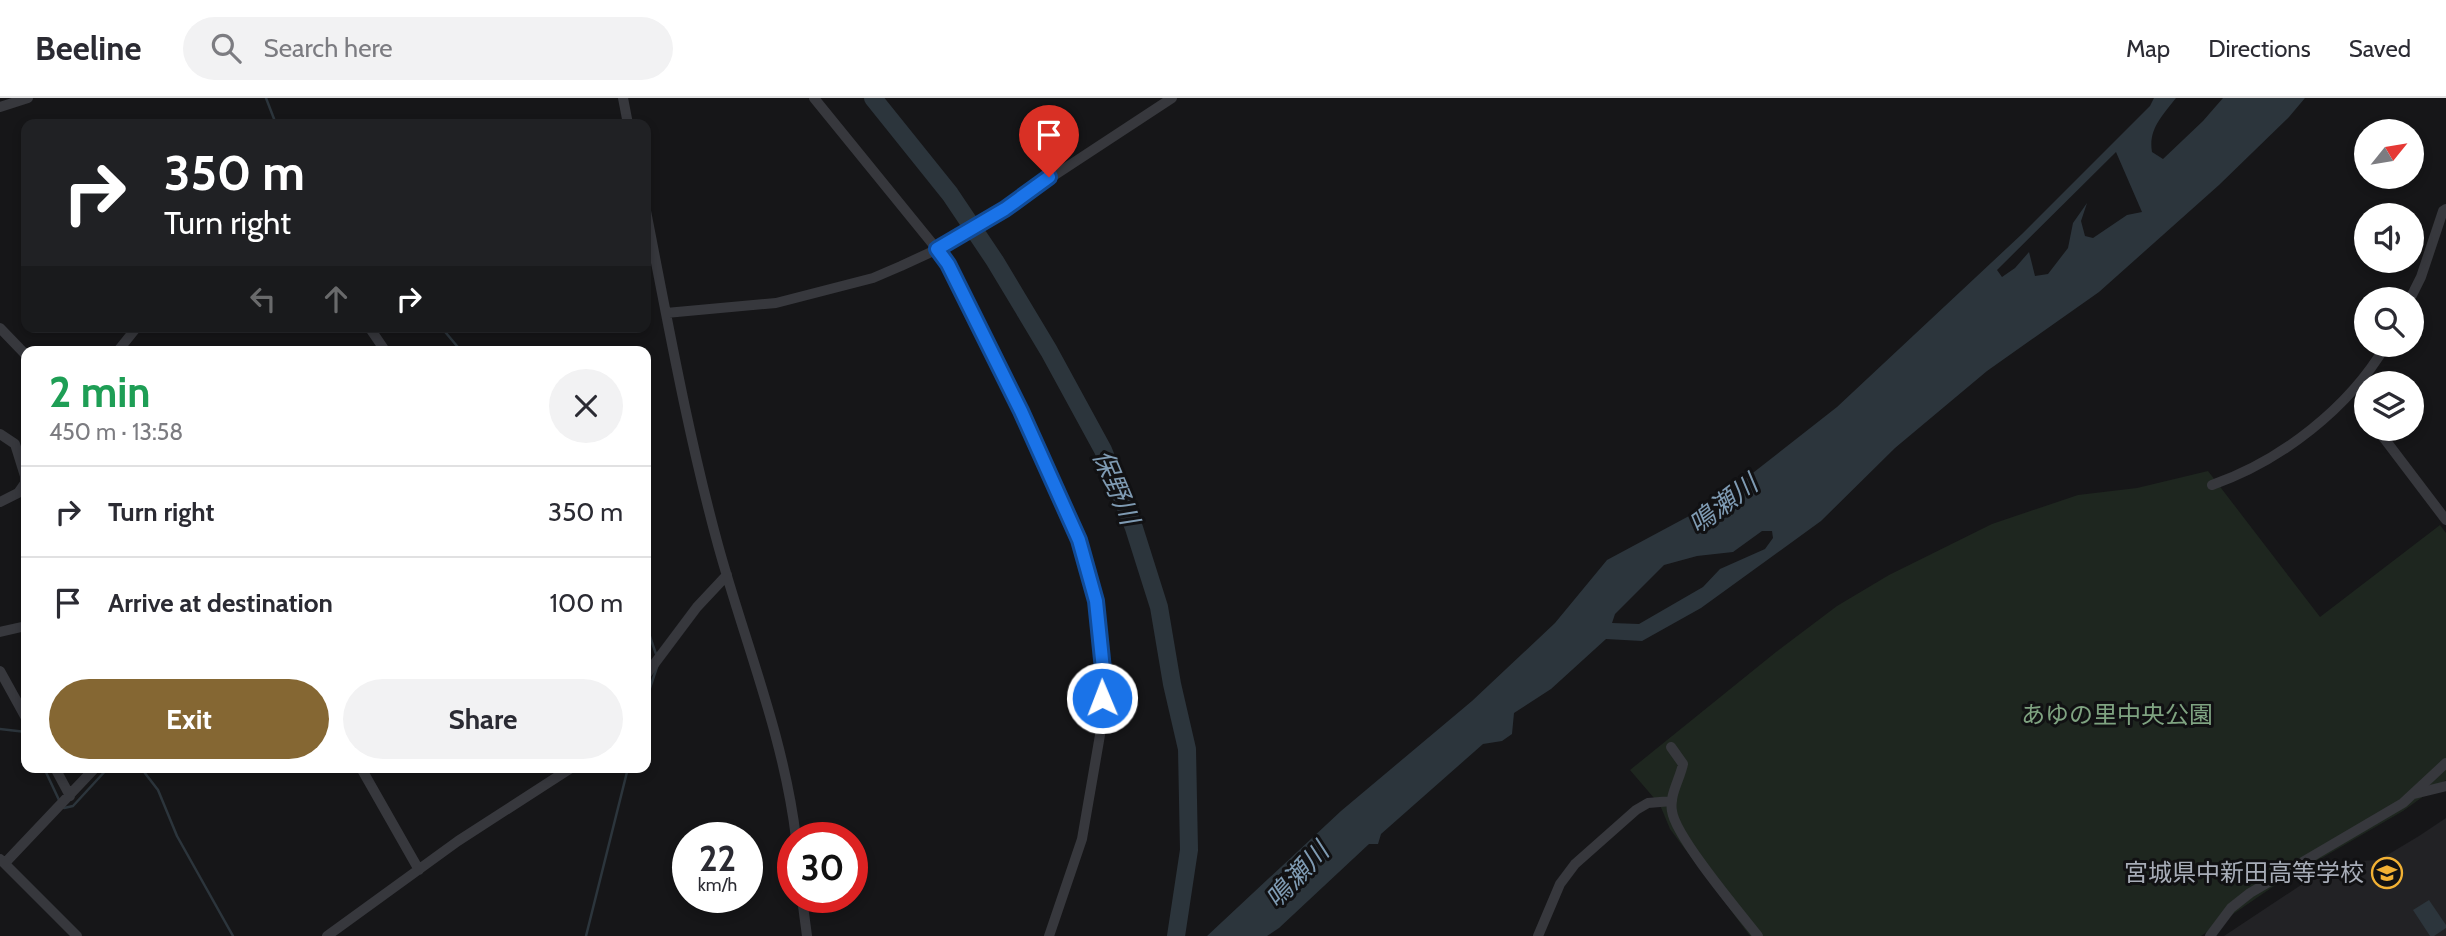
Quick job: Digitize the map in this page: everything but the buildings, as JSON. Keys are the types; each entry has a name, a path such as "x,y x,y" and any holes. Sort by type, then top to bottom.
{"street":[{"path":"0,107 28,98"},
{"path":"623,98 627,119"},
{"path":"814,98 937,249 955,277 1079,540 1096,601 1104,679 1100,735 1082,839 1049,936"},
{"path":"666,313 776,303 873,278 953,242 1172,98"},
{"path":"2416,287 2446,209"},
{"path":"651,236 699,472 727,575 765,692 794,822"},
{"path":"0,328 21,350"},
{"path":"2212,485 2259,464 2313,426 2343,400 2378,357"},
{"path":"0,433 15,444 21,461"},
{"path":"2386,441 2446,520"},
{"path":"0,502 21,489"},
{"path":"654,660 727,575"},
{"path":"0,632 21,627"},
{"path":"0,671 21,709"},
{"path":"1671,747 1683,764 1672,801 1672,814 1680,832 1758,936"},
{"path":"2210,936 2231,908 2250,893 2359,830 2414,794 2446,763"},
{"path":"57,773 68,797"},
{"path":"77,936 2,861 90,773"},
{"path":"364,773 419,870"},
{"path":"327,936 458,841 563,773"},
{"path":"2414,794 2446,786"},
{"path":"1538,936 1560,884 1575,864 1636,810 1648,803 1672,801"},
{"path":"805,913 807,936"}],"shaded area":[{"name":"宮城県中新田高等学校","path":"2446,818 2446,936 2224,936 2301,885 2356,861 2379,860"}],"green space":[{"name":"あゆの里中央公園","path":"2208,471 2320,617 2440,525 2446,533 2446,780 2403,811 2277,884 2201,936 1750,936 1670,829 1660,805 1630,770 1837,606 1889,575 1992,524 2078,495 2137,488"}],"water":[{"name":"鳴瀬川","path":"2154,98 2176,98 2152,136 2152,152 2163,159 2223,98 2305,98 2219,185 2099,292 1987,371 1895,448 1821,521 1701,608 1642,641 1606,639 1551,689 1514,713 1512,734 1502,741 1483,744 1381,834 1378,844 1369,844 1279,928 1267,936 1207,936 1341,811 1472,701 1555,623 1607,560 1717,501 1837,407 2022,234 2150,106","holes":["2116,152 2142,212 2127,215 2093,238 2085,236 2081,221 2087,203 2073,223 2068,248 2048,274 2035,276 2029,252 2015,268 2002,277 1997,270","1762,531 1772,531 1773,538 1765,549 1720,569 1703,587 1639,624 1612,623 1615,614 1664,565 1697,556 1733,552"]},
{"path":"2429,900 2446,925 2446,928 2434,936 2430,936 2413,910"}],"waterway":[{"path":"266,98 274,119"},
{"name":"保野川","path":"873,98 950,194 995,261 1049,351 1103,450 1134,528 1159,607 1172,684 1187,749 1189,850 1176,936"},
{"path":"446,333 457,346"},
{"path":"651,640 656,654"},
{"path":"651,685 658,664"},
{"path":"0,729 21,731"},
{"path":"46,773 59,800"},
{"path":"64,808 73,806 103,773"},
{"path":"145,773 158,790 177,836 233,936"},
{"path":"586,936 627,773"}],"place":[{"name":"宮城県中新田高等学校","path":"2387,873"}],"route":[{"path":"1049,177 1005,209 937,249 948,264 1004,376 1079,540 1096,601 1104,679 1102,698"}]}
